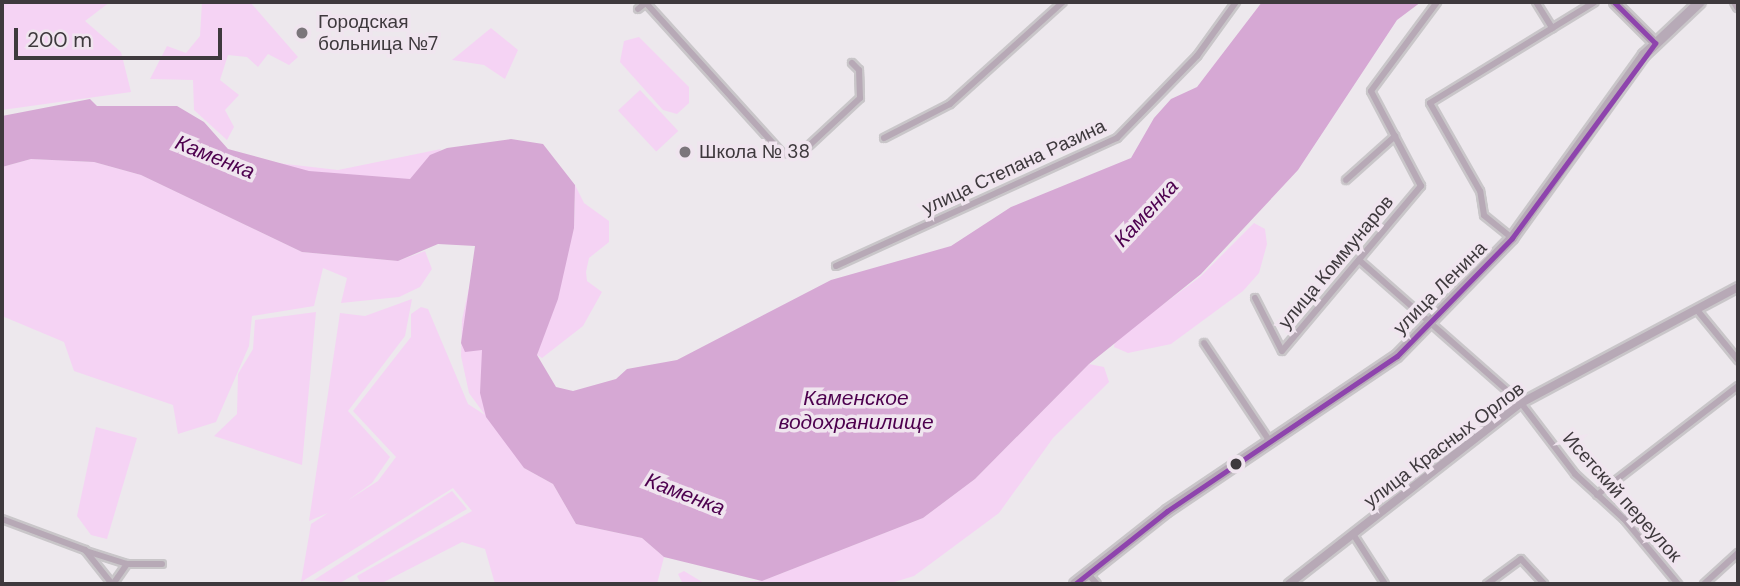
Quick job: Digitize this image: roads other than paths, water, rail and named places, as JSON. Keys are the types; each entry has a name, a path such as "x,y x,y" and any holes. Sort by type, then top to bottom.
{"main road":[{"path":"1614,2 1655,43"},
{"name":"улица Ленина","path":"1075,584 1167,511 1272,445 1397,356 1433,322 1512,237 1655,43 1700,2"}],"street":[{"path":"638,9 646,2 782,153 800,154 860,97 859,70 852,63"},
{"path":"884,138 950,103 1063,2"},
{"name":"улица Степана Разина","path":"836,266 1117,138 1197,55 1236,2"},
{"name":"улица Коммунаров","path":"1255,298 1282,351 1421,186 1371,91 1437,2"},
{"path":"1536,2 1552,28"},
{"path":"1512,237 1484,215 1480,191 1430,103 1595,2"},
{"path":"1735,2 1738,7"},
{"path":"1346,180 1395,136"},
{"name":"Исетский переулок","path":"1359,260 1433,322 1521,402 1597,495 1678,584"},
{"name":"улица Красных Орлов","path":"1289,584 1521,402 1738,288"},
{"path":"1697,310 1738,360"},
{"path":"1205,343 1272,445"},
{"path":"1597,495 1738,386"},
{"path":"2,519 127,564 162,564"},
{"path":"1353,534 1385,584"},
{"path":"85,550 112,584 127,564"},
{"path":"1704,584 1738,553"},
{"path":"1487,584 1521,559 1544,584"},
{"path":"1088,574 1097,584"}],"water":[{"name":"Каменское водохранилище","path":"1262,2 1421,2 1397,20 1298,170 1201,274 1089,364 975,479 923,518 762,581 664,557 642,538 576,524 553,484 524,468 486,417 480,393 482,350 465,352 461,343 475,246 438,244 398,261 302,252 141,175 94,162 31,159 2,167 2,116 90,99 97,106 177,106 204,122 228,149 309,171 410,179 430,155 447,148 511,139 543,144 575,185 574,228 558,299 537,355 556,387 573,391 616,379 627,369 677,360 831,280 951,246 1011,207 1131,158 1154,118 1171,99 1197,87"}],"place":[{"name":"Городская больница №7","path":"302,33"},
{"name":"Школа № 38","path":"685,152"}],"water label":[{"name":"Каменка","path":"215,157"},
{"name":"Каменка","path":"1146,213"},
{"name":"Каменка","path":"685,494"}]}
